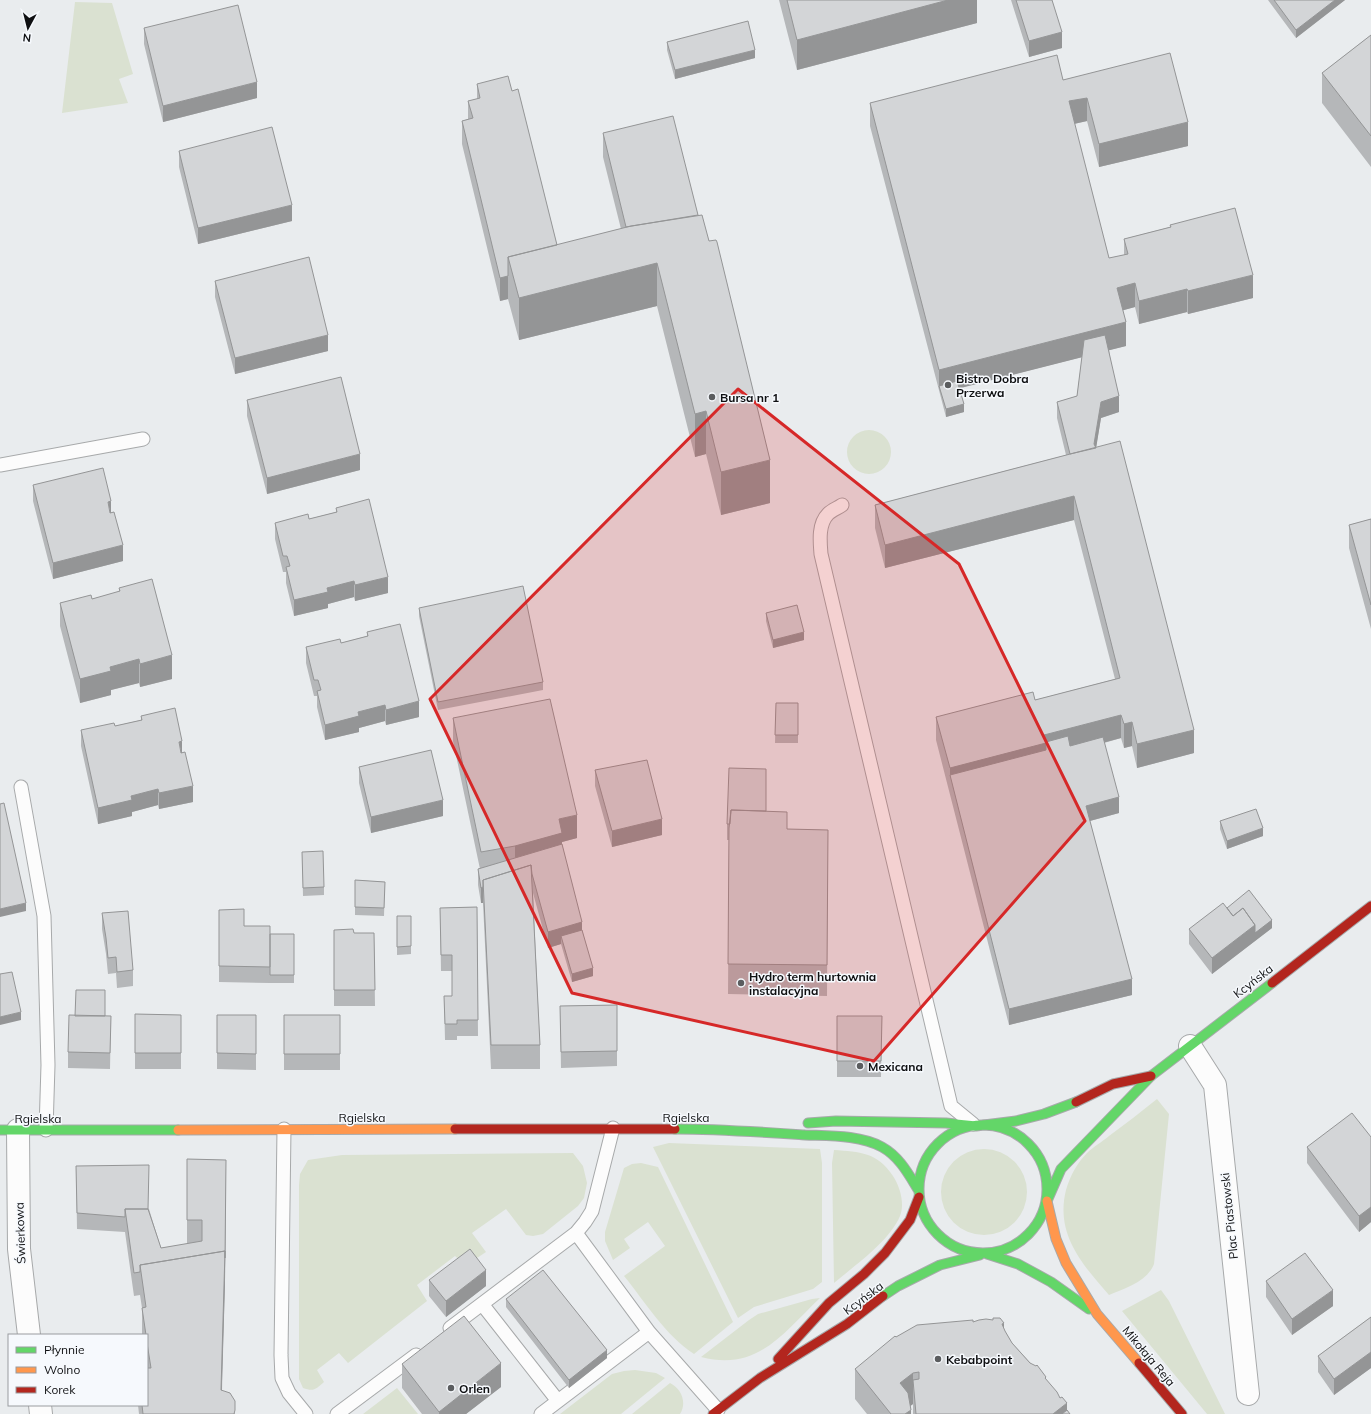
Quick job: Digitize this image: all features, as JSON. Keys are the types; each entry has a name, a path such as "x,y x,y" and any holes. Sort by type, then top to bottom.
{"street":[{"name":"Kcyńska","path":"1047,1201 1061,1170 1151,1076 1371,906"},
{"name":"Plac Piastowski","path":"1190,1046 1215,1085 1248,1394"},
{"name":"Kcyńska","path":"976,1126 1016,1121 1044,1114 1080,1101 1113,1084 1151,1076"},
{"name":"Rgielska","path":"725,1129 844,1122 946,1123 976,1126"},
{"path":"976,1126 998,1126 1023,1138 1033,1148 1040,1160 1046,1173 1048,1187 1047,1201 1042,1215 1036,1227 1026,1238 1008,1249 987,1254 971,1253 955,1247 942,1239 931,1227 923,1213 919,1194 920,1176 925,1162 932,1150 943,1139 955,1131 976,1126"},
{"name":"Rgielska","path":"9,1130 725,1129 836,1137 861,1140 882,1146 896,1157 908,1172 919,1194"},
{"name":"Świerkowa","path":"9,1130 19,1249 29,1334"},
{"name":"Kcyńska","path":"760,1378 829,1303 864,1274 885,1253 910,1220 919,1194"},
{"name":"Mikołaja Reja","path":"1047,1201 1056,1239 1066,1264 1097,1314 1182,1414"},
{"name":"Kcyńska","path":"716,1412 760,1378 847,1324 876,1301 920,1274 940,1265 987,1254"},
{"name":"Mikołaja Reja","path":"987,1254 1018,1264 1052,1282 1097,1314"}],"lane":[{"path":"0,465 143,439"},
{"path":"842,505 827,514 822,526 820,538 821,554 951,1106 976,1126"},
{"path":"21,787 44,916 48,1065 46,1130"},
{"path":"438,1337 576,1233 586,1222 592,1211 613,1128"},
{"path":"284,1129 280,1355 282,1378 289,1394 306,1414"},
{"path":"576,1233 649,1332 716,1412"},
{"path":"482,1304 558,1401"},
{"path":"541,1414 649,1332"},
{"path":"337,1414 426,1347"}],"highlighted area":[{"path":"738,389 959,564 1085,821 874,1061 572,993 430,699"}],"green space":[{"path":"75,2 112,3 133,74 119,79 128,103 62,113"},
{"path":"865,430 873,430 885,436 891,448 891,456 885,468 873,474 865,474 853,468 847,456 847,448 853,436"},
{"path":"1157,1099 1169,1114 1154,1264 1151,1270 1141,1280 1109,1295 1089,1272 1073,1247 1064,1221 1066,1190 1074,1170 1087,1153"},
{"path":"669,1143 820,1149 822,1163 822,1282 813,1289 754,1307 738,1318 653,1147"},
{"path":"984,1149 1000,1152 1008,1156 1020,1168 1024,1176 1027,1192 1024,1208 1020,1216 1008,1228 1000,1232 984,1235 968,1232 960,1228 948,1216 944,1208 941,1192 944,1176 948,1168 960,1156 968,1152"},
{"path":"834,1150 860,1153 881,1162 896,1180 900,1190 902,1206 900,1216 888,1235 871,1252 834,1283 832,1163"},
{"path":"573,1153 583,1166 587,1183 584,1198 578,1206 543,1234 533,1236 526,1235 506,1209 472,1233 486,1252 474,1260 464,1264 455,1256 417,1285 427,1301 348,1363 339,1353 317,1370 324,1382 315,1389 310,1390 303,1388 299,1379 299,1185 300,1174 308,1160 342,1155"},
{"path":"641,1163 658,1167 733,1322 694,1354 674,1338 656,1318 624,1276 665,1246 648,1222 624,1239 630,1248 613,1260 605,1241 605,1232 624,1168 632,1164"},
{"path":"1161,1290 1169,1301 1225,1414 1207,1414 1122,1311"},
{"path":"820,1298 781,1336 754,1354 738,1359 721,1360 701,1357 758,1314"},
{"path":"635,1370 656,1373 665,1378 621,1414 560,1414 612,1374"},
{"path":"670,1383 678,1389 682,1397 683,1405 680,1414 632,1414"},
{"path":"397,1388 418,1414 363,1414"}],"building":[{"path":"787,0 948,0 797,40"},
{"path":"1016,0 1052,0 1062,32 1029,41"},
{"path":"1274,0 1335,0 1296,30"},
{"path":"238,5 257,82 163,106 144,28"},
{"path":"748,21 755,50 675,70 667,42"},
{"path":"1371,35 1371,136 1322,73"},
{"path":"1170,53 1188,122 1099,144 1087,98 1069,101 1109,258 1128,254 1124,239 1235,208 1253,275 1139,301 1135,283 1117,288 1126,322 939,370 870,103 1057,55 1063,80"},
{"path":"508,76 512,91 518,89 557,245 508,257 508,276 500,278 462,121 473,118 468,101 480,98 477,84"},
{"path":"673,116 698,215 626,227 603,133"},
{"path":"272,127 292,205 198,228 179,151"},
{"path":"702,215 709,241 716,240 717,242 770,460 721,472 706,411 695,414 657,263 519,298 508,257 631,226"},
{"path":"309,257 328,335 235,358 215,281"},
{"path":"1105,335 1119,396 1101,402 1094,444 1096,448 1070,454 1057,402 1077,396 1084,340"},
{"path":"341,377 360,454 267,478 247,400"},
{"path":"957,381 964,404 946,409 939,386"},
{"path":"1120,441 1194,730 1137,744 1132,722 1124,724 1121,715 1044,735 1046,743 950,768 936,717 1033,692 1035,700 1120,678 1074,496 885,545 875,505"},
{"path":"103,468 111,501 108,502 110,513 114,512 123,545 53,563 33,485"},
{"path":"369,499 388,577 355,585 354,581 327,588 328,592 294,600 286,567 290,566 287,556 283,556 275,523 308,514 309,519 337,512 336,508"},
{"path":"1371,519 1371,605 1349,525"},
{"path":"152,579 172,655 140,664 139,659 110,667 111,671 80,679 60,603 91,595 92,599 120,591 119,588"},
{"path":"523,586 543,682 438,702 419,608"},
{"path":"797,605 804,632 773,640 766,613"},
{"path":"400,624 419,701 386,710 385,705 358,712 359,716 325,725 317,691 321,690 318,680 314,680 306,647 340,639 341,643 368,636 367,632"},
{"path":"550,699 577,815 559,819 562,833 515,846 481,852 453,718"},
{"path":"776,703 798,703 798,735 775,735"},
{"path":"175,708 182,741 179,742 181,753 185,752 193,786 159,793 158,789 131,796 132,800 98,808 81,730 114,723 115,726 142,720 141,716"},
{"path":"1068,736 1070,746 1103,737 1119,797 1086,806 1132,979 1009,1009 950,775 1046,750 1046,742"},
{"path":"431,750 443,800 371,817 359,767"},
{"path":"647,760 662,819 612,831 595,770"},
{"path":"729,768 766,769 766,811 731,810 730,824 727,824"},
{"path":"4,803 26,903 0,909 0,804"},
{"path":"1256,809 1263,828 1227,841 1220,821"},
{"path":"731,810 787,812 787,829 828,830 827,965 728,964 729,828"},
{"path":"562,844 582,922 548,932 532,874 531,865 483,880 483,887 481,888 478,869"},
{"path":"323,851 324,887 303,888 302,852"},
{"path":"531,865 540,1045 491,1045 483,880"},
{"path":"355,880 385,882 384,908 355,907"},
{"path":"1249,890 1272,920 1255,933 1255,925 1243,908 1233,916 1227,908"},
{"path":"1223,903 1233,916 1243,908 1255,925 1212,958 1189,929"},
{"path":"477,907 478,1020 457,1020 457,1024 445,1024 444,996 452,996 452,955 441,955 440,908"},
{"path":"244,909 244,926 270,926 270,967 219,966 219,910"},
{"path":"128,911 133,970 117,972 116,957 108,958 102,913"},
{"path":"397,916 411,916 411,946 397,947"},
{"path":"353,929 354,933 374,933 375,990 334,990 334,930"},
{"path":"582,930 593,968 572,974 561,936"},
{"path":"270,934 294,934 294,975 270,975"},
{"path":"12,972 21,1012 0,1017 0,974"},
{"path":"76,990 105,990 105,1016 75,1016"},
{"path":"617,1005 617,1051 561,1052 560,1006"},
{"path":"135,1014 181,1015 181,1053 135,1053"},
{"path":"69,1015 111,1016 110,1053 68,1052"},
{"path":"217,1015 256,1015 256,1054 217,1053"},
{"path":"284,1015 340,1015 340,1054 284,1054"},
{"path":"837,1016 882,1016 881,1061 837,1061"},
{"path":"1352,1113 1371,1137 1371,1207 1359,1216 1307,1147"},
{"path":"187,1159 226,1160 225,1258 225,1251 140,1265 140,1272 134,1273 125,1209 148,1209 161,1248 202,1241 202,1220 187,1220"},
{"path":"149,1165 148,1209 125,1209 125,1217 77,1213 76,1166"},
{"path":"470,1249 486,1270 446,1301 429,1280"},
{"path":"225,1251 221,1390 230,1393 235,1401 234,1414 143,1414 142,1406 148,1406 148,1368 151,1368 148,1349 148,1334 146,1334 142,1308 146,1307 140,1265"},
{"path":"1305,1253 1333,1290 1292,1319 1266,1281"},
{"path":"543,1270 607,1350 569,1380 506,1299"},
{"path":"464,1316 501,1363 439,1412 402,1364"},
{"path":"1371,1317 1371,1352 1334,1379 1318,1356"},
{"path":"993,1318 1000,1318 1004,1323 1002,1324 1012,1343 1030,1363 1036,1366 1037,1365 1060,1398 1062,1397 1067,1403 1053,1414 916,1414 913,1380 919,1379 919,1372 913,1373 900,1383 908,1393 911,1410 905,1414 891,1414 855,1369 895,1336 896,1337 917,1325 973,1320 973,1322 986,1319 993,1320"},
{"path":"1067,1410 1070,1414 1062,1414"}],"traffic: fast":[{"path":"1047,1201 1061,1169 1151,1076 1272,983"},
{"path":"808,1123 836,1121 946,1123 976,1126 1016,1121 1044,1114 1076,1102"},
{"path":"989,1125 1013,1132 1024,1139 1033,1148 1042,1164 1046,1176 1047,1189 1046,1202 1040,1219 1033,1230 1024,1239 1013,1246 996,1252 977,1253 953,1246 942,1239 933,1230 926,1219 920,1202 919,1183 926,1159 933,1148 942,1139 953,1132 970,1126 989,1125"},
{"path":"675,1129 835,1136 864,1140 882,1147 894,1156 904,1167 919,1191"},
{"path":"0,1130 178,1130"},
{"path":"987,1254 1018,1264 1051,1282 1089,1309"},
{"path":"883,1296 898,1286 940,1265 980,1255"}],"traffic: slow":[{"path":"178,1130 455,1129"},
{"path":"1047,1201 1056,1239 1066,1263 1097,1314 1139,1363"}],"traffic: jam":[{"path":"1272,983 1371,906"},
{"path":"1076,1102 1113,1084 1151,1076"},
{"path":"455,1129 675,1129"},
{"path":"778,1359 829,1303 864,1274 885,1253 910,1220 919,1197"},
{"path":"713,1414 760,1378 847,1324 883,1296"},
{"path":"1139,1363 1182,1414"}],"place":[{"name":"Bistro Dobra Przerwa","path":"948,385"},
{"name":"Bursa nr 1","path":"712,397"},
{"name":"Hydro term hurtownia instalacyjna","path":"741,983"},
{"name":"Mexicana","path":"860,1066"},
{"name":"Kebabpoint","path":"938,1359"},
{"name":"Orlen","path":"451,1388"}]}
